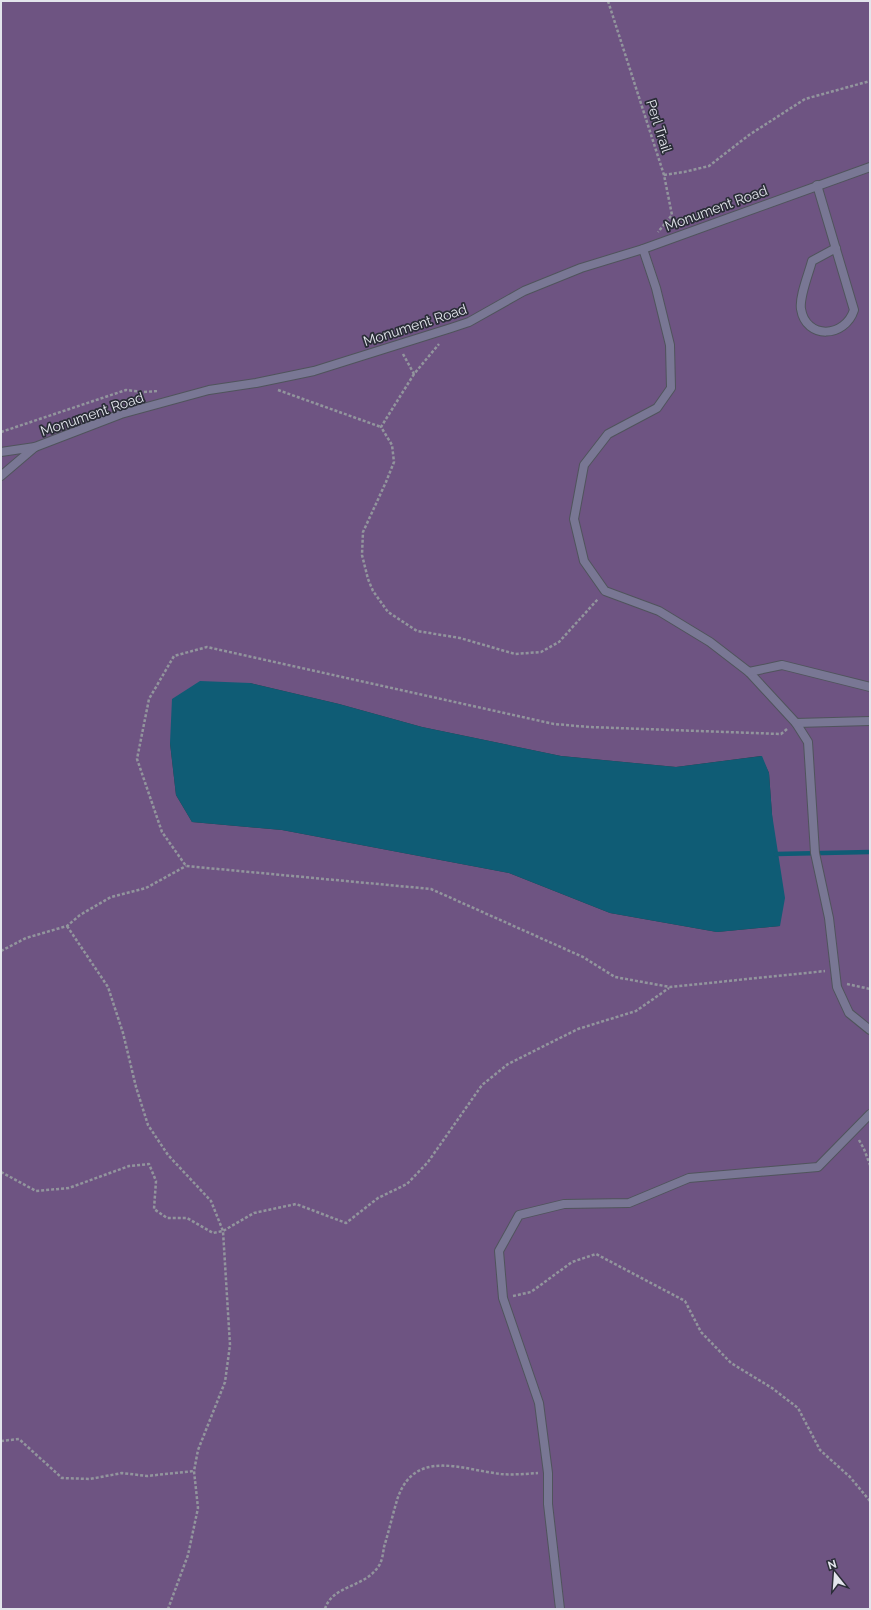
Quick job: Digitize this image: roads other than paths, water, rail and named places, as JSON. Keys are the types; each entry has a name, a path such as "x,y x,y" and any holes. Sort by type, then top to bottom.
{"street":[{"name":"Monument Road","path":"1,452 35,447 121,414 209,390 256,383 314,371 451,328 469,322 524,291 581,268 643,249 870,167"},
{"path":"817,185 836,248 854,310 848,322 843,327 831,332 824,332 807,323 800,304 812,261 836,248"},
{"path":"643,249 656,288 670,345 671,388 657,408 608,434 584,465 574,519 584,561 605,590 659,611 710,642 749,672 796,723 808,742 815,853 829,918 837,987 849,1013 870,1030"},
{"path":"1,476 35,447"},
{"path":"749,672 782,665 870,687"},
{"path":"796,723 870,720"},
{"path":"560,1609 548,1504 548,1473 539,1404 502,1298 499,1251 519,1215 564,1204 629,1203 689,1178 818,1167 870,1114"}],"water":[{"path":"200,681 250,683 339,704 422,727 561,756 676,767 762,756 769,773 772,814 785,898 780,926 717,932 610,913 509,873 282,830 192,822 176,795 170,743 172,699"}],"waterway":[{"path":"776,854 870,852"}]}
